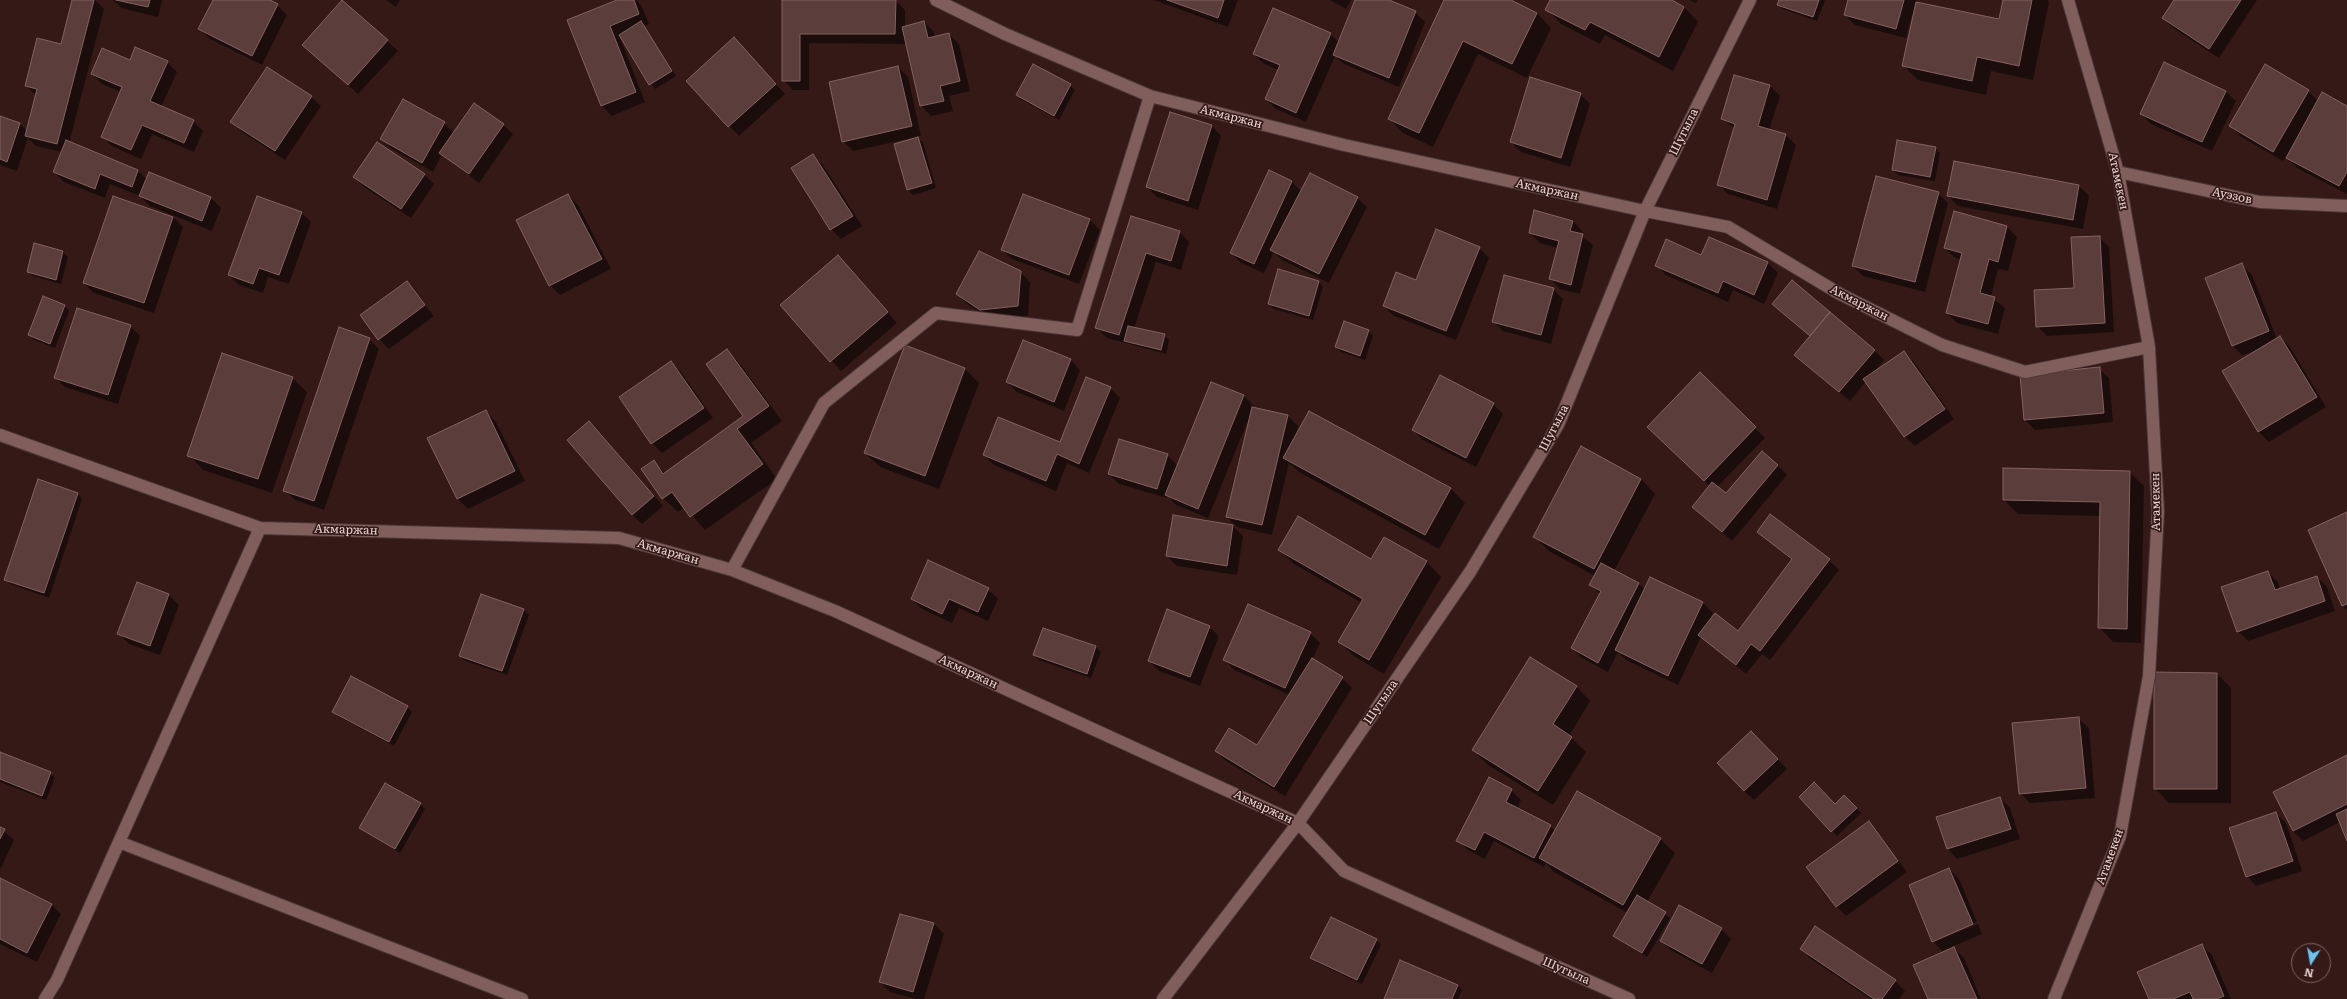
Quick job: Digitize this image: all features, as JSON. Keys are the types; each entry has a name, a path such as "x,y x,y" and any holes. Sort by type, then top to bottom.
{"street":[{"name":"Акмаржан","path":"936,0 1005,34 1150,96 1344,145 1645,211 1728,227 1840,294 1942,345 2025,372 2149,347"},
{"name":"Шугыла","path":"1163,999 1298,823 1470,572 1558,425 1645,211 1750,0"},
{"name":"Атамекен","path":"2054,999 2120,836 2148,676 2158,512 2149,347 2118,172 2068,0"},
{"path":"732,570 824,403 936,313 1077,330 1150,96"},
{"name":"Ауэзов","path":"2118,172 2260,202 2347,206"},
{"name":"Акмаржан","path":"0,435 260,528 619,538 732,570 835,611 1298,823"},
{"path":"45,999 57,980 260,528"},
{"name":"Шугыла","path":"1298,823 1344,871 1629,999"},
{"path":"119,842 522,999"}],"building":[{"path":"72,0 94,0 57,144 25,136 37,89 25,86 37,38 61,44"},
{"path":"116,0 150,0 148,7"},
{"path":"213,0 270,0 278,4 252,56 198,29"},
{"path":"342,0 388,40 348,85 302,45"},
{"path":"617,0 634,0 639,14 610,26 636,92 601,106 567,20"},
{"path":"782,0 896,0 895,34 800,34 800,81 782,81"},
{"path":"1167,0 1224,0 1218,18"},
{"path":"1355,0 1389,0 1416,11 1389,78 1333,55"},
{"path":"1444,0 1511,0 1537,13 1512,64 1463,41 1419,133 1388,119"},
{"path":"1550,0 1672,0 1684,7 1659,57 1590,22 1585,30 1545,10"},
{"path":"1779,0 1819,0 1813,17 1777,5"},
{"path":"1848,0 1904,0 1896,29 1844,15"},
{"path":"2003,0 2032,0 2019,66 1977,57 1972,81 1902,66 1916,2 1999,19"},
{"path":"2174,0 2241,0 2209,49 2162,18"},
{"path":"1273,8 1331,33 1296,113 1265,99 1280,65 1253,54"},
{"path":"641,21 672,71 649,85 619,35"},
{"path":"924,21 928,38 949,33 960,81 940,86 944,101 920,106 902,27"},
{"path":"734,37 776,84 728,127 686,81"},
{"path":"135,47 168,61 150,101 194,120 184,143 142,125 131,150 101,137 122,87 91,74 102,48 130,60"},
{"path":"2164,62 2226,91 2202,142 2140,114"},
{"path":"1033,64 1071,84 1054,116 1016,95"},
{"path":"2265,64 2309,90 2273,152 2229,126"},
{"path":"898,66 912,126 842,142 829,82"},
{"path":"267,67 312,96 275,151 230,122"},
{"path":"1734,75 1770,85 1758,126 1786,134 1767,200 1717,185 1735,124 1721,119"},
{"path":"1530,77 1581,93 1561,158 1510,142"},
{"path":"2322,92 2347,106 2347,172 2339,186 2286,158"},
{"path":"403,99 445,122 422,163 380,139"},
{"path":"474,103 504,124 469,174 439,153"},
{"path":"1170,112 1212,125 1188,201 1146,187"},
{"path":"0,116 20,123 7,162 0,159"},
{"path":"918,137 932,183 907,190 894,144"},
{"path":"66,140 138,170 132,187 100,174 95,189 53,172"},
{"path":"1897,140 1936,147 1930,177 1892,170"},
{"path":"377,142 425,174 401,209 353,177"},
{"path":"813,154 853,216 830,230 791,168"},
{"path":"1954,161 2079,185 2073,220 1947,196"},
{"path":"1269,170 1292,181 1254,264 1230,253"},
{"path":"149,172 211,197 202,221 139,196"},
{"path":"1310,173 1358,197 1319,274 1270,250"},
{"path":"1876,176 1939,192 1915,282 1852,266"},
{"path":"568,194 602,259 549,286 516,220"},
{"path":"1023,194 1090,219 1069,275 1001,250"},
{"path":"113,196 173,217 144,303 83,283"},
{"path":"257,196 302,212 279,275 259,268 253,284 228,275"},
{"path":"1534,210 1573,221 1570,231 1583,234 1571,285 1549,279 1559,241 1529,233"},
{"path":"1954,211 2007,226 1998,262 1989,259 1980,293 1995,297 1988,324 1946,313 1962,253 1944,248"},
{"path":"1131,216 1180,231 1171,261 1146,253 1119,335 1095,328"},
{"path":"1436,229 1480,247 1446,331 1383,306 1396,272 1416,280"},
{"path":"2100,236 2105,323 2036,327 2034,290 2074,288 2071,237"},
{"path":"1709,237 1768,262 1754,295 1723,281 1718,293 1655,266 1666,239 1701,255"},
{"path":"34,243 63,251 56,280 27,272"},
{"path":"979,251 1021,271 1018,306 980,310 956,294"},
{"path":"838,255 888,312 830,362 780,305"},
{"path":"2242,263 2269,331 2232,346 2205,278"},
{"path":"1278,269 1319,281 1309,316 1268,304"},
{"path":"1504,275 1554,288 1541,335 1492,322"},
{"path":"1792,280 1830,312 1810,336 1772,304"},
{"path":"407,281 425,305 378,340 360,315"},
{"path":"43,296 65,305 50,344 28,335"},
{"path":"77,308 131,325 108,395 54,378"},
{"path":"1830,312 1875,350 1839,392 1794,355"},
{"path":"1344,321 1369,330 1360,356 1335,347"},
{"path":"1128,326 1165,334 1161,350 1124,341"},
{"path":"339,327 370,338 314,501 283,491"},
{"path":"2280,336 2317,397 2258,432 2222,371"},
{"path":"1023,340 1071,359 1054,402 1006,382"},
{"path":"905,345 965,368 925,476 864,453"},
{"path":"727,349 769,406 737,429 763,464 690,517 672,492 662,499 641,469 654,460 663,474 743,416 706,364"},
{"path":"1904,351 1945,409 1904,437 1863,379"},
{"path":"222,353 293,377 258,479 187,456"},
{"path":"671,361 704,408 651,444 619,397"},
{"path":"2100,367 2104,413 2024,420 2020,375"},
{"path":"1700,372 1756,427 1704,481 1647,427"},
{"path":"1440,375 1494,403 1466,458 1412,430"},
{"path":"1086,377 1111,387 1079,464 1057,454 1046,481 983,455 998,417 1060,442"},
{"path":"1211,382 1244,395 1198,509 1165,495"},
{"path":"1252,407 1288,415 1262,525 1226,517"},
{"path":"486,410 515,471 457,499 427,438"},
{"path":"1309,411 1451,488 1425,535 1283,458"},
{"path":"589,421 654,496 632,515 567,440"},
{"path":"1119,439 1168,454 1157,489 1108,474"},
{"path":"1581,446 1641,479 1594,569 1533,537"},
{"path":"1762,451 1778,465 1722,532 1692,507 1712,482 1726,493"},
{"path":"2003,468 2130,471 2127,629 2098,628 2100,502 2003,500"},
{"path":"38,479 78,493 44,593 4,580"},
{"path":"2347,512 2347,604 2342,606 2308,530"},
{"path":"1770,514 1830,559 1760,651 1751,644 1736,665 1698,635 1715,613 1738,631 1792,559 1757,532"},
{"path":"1173,515 1233,525 1227,566 1166,556"},
{"path":"1298,516 1371,559 1384,537 1427,561 1369,660 1338,642 1363,599 1278,550"},
{"path":"928,560 989,588 978,612 949,599 942,614 911,599"},
{"path":"1601,563 1639,583 1598,663 1571,648 1601,591 1589,585"},
{"path":"2268,571 2275,590 2317,576 2325,601 2237,632 2221,587"},
{"path":"1650,577 1703,602 1668,676 1615,650"},
{"path":"137,582 169,594 150,646 117,634"},
{"path":"481,594 524,609 502,671 459,656"},
{"path":"1248,604 1311,632 1285,688 1223,660"},
{"path":"1167,609 1210,626 1190,677 1148,661"},
{"path":"1043,628 1096,646 1087,674 1033,655"},
{"path":"1530,657 1577,686 1553,724 1572,737 1538,791 1472,750"},
{"path":"1312,658 1343,677 1274,787 1215,751 1229,728 1257,745"},
{"path":"2154,672 2217,673 2217,789 2154,789"},
{"path":"351,676 408,706 389,742 332,712"},
{"path":"2079,717 2086,788 2019,794 2012,723"},
{"path":"1751,731 1778,759 1744,791 1717,763"},
{"path":"0,752 51,772 42,796 0,779"},
{"path":"2347,755 2347,804 2293,831 2273,792"},
{"path":"1489,777 1512,789 1506,802 1551,825 1534,858 1484,832 1475,850 1456,841"},
{"path":"1814,782 1835,804 1844,795 1857,808 1831,832 1799,797"},
{"path":"385,783 421,803 395,849 359,828"},
{"path":"1577,791 1661,838 1623,905 1539,858"},
{"path":"2000,797 2011,829 1947,849 1936,817"},
{"path":"2347,809 2347,841 2336,814"},
{"path":"2276,812 2293,861 2246,877 2229,828"},
{"path":"1869,821 1898,861 1836,907 1806,867"},
{"path":"0,827 5,829 0,839"},
{"path":"1949,868 1973,924 1932,942 1909,885"},
{"path":"0,878 52,904 27,953 0,939"},
{"path":"1637,895 1666,912 1642,953 1613,936"},
{"path":"1679,905 1722,928 1702,964 1660,941"},
{"path":"900,914 934,923 913,992 879,982"},
{"path":"1331,917 1377,939 1357,980 1310,958"},
{"path":"1815,926 1896,980 1882,999 1874,999 1800,949"},
{"path":"2202,944 2224,996 2217,999 2193,999 2190,992 2173,999 2149,999 2137,972"},
{"path":"1954,947 1977,999 1928,999 1913,965"},
{"path":"1400,960 1458,985 1452,999 1384,999"}]}
